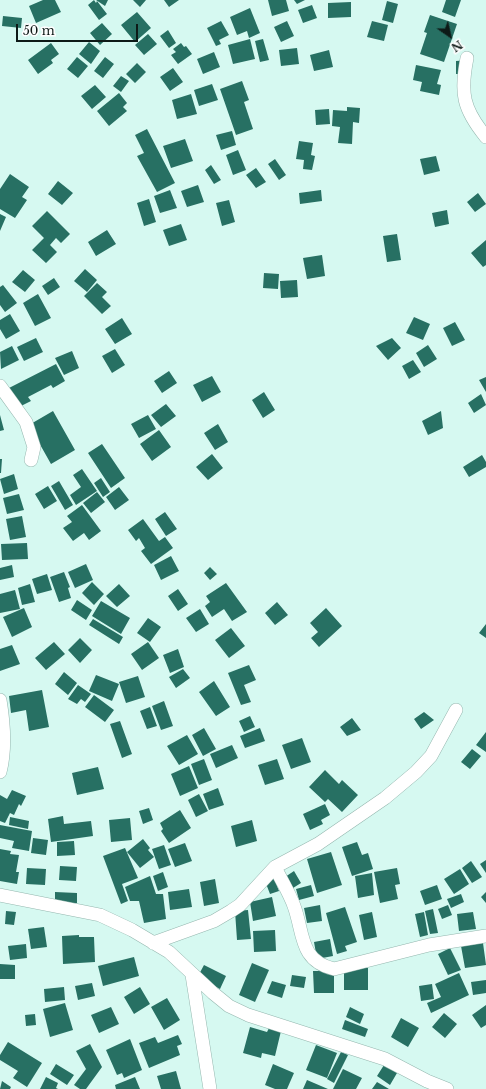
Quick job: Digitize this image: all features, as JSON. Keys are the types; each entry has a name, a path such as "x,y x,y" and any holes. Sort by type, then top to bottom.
{"street":[{"path":"467,58 462,81 465,104 472,119 486,137"},
{"path":"0,386 26,422 34,447 31,460"},
{"path":"0,700 3,718 4,756 0,772"},
{"path":"153,943 214,921 231,911 240,905 275,867 318,844 350,823 416,772 431,756 456,710"},
{"path":"275,867 294,906 306,950 314,960 326,967 334,969 429,945 486,936"},
{"path":"0,895 100,915 169,952 192,975 229,1006 248,1015 385,1059 427,1081 447,1089"},
{"path":"192,975 210,1089"}],"building":[{"path":"43,0 55,0 61,12 36,23 29,6"},
{"path":"94,0 96,3 97,1 107,14 99,20 88,5"},
{"path":"96,0 108,0 105,6"},
{"path":"133,0 146,0 140,7"},
{"path":"164,0 179,0 169,7"},
{"path":"268,0 286,0 289,11 272,16"},
{"path":"294,0 305,0 297,4"},
{"path":"446,0 461,0 455,17 442,12"},
{"path":"387,1 398,4 393,23 382,20"},
{"path":"351,2 351,17 328,18 328,3"},
{"path":"312,5 317,18 303,23 298,10"},
{"path":"250,8 260,33 249,38 247,31 237,35 230,17"},
{"path":"137,12 151,28 135,42 121,25"},
{"path":"430,15 457,24 444,62 420,54 427,33 424,32"},
{"path":"3,16 22,18 21,28 2,26"},
{"path":"221,21 229,35 219,40 221,44 216,46 207,28"},
{"path":"287,21 294,36 281,42 274,27"},
{"path":"372,21 388,25 384,41 367,37"},
{"path":"102,23 112,34 100,45 90,33"},
{"path":"168,30 176,43 169,48 160,36"},
{"path":"148,34 157,44 144,55 135,45"},
{"path":"250,39 255,59 233,64 228,45"},
{"path":"263,39 269,60 260,62 255,41"},
{"path":"89,42 100,51 91,64 79,54"},
{"path":"51,43 59,54 51,60 53,63 38,74 28,60"},
{"path":"181,43 184,47 186,46 192,54 178,64 171,55 176,52 173,49"},
{"path":"297,48 299,64 281,66 279,50"},
{"path":"329,50 333,67 314,71 310,55"},
{"path":"214,52 220,67 203,74 197,59"},
{"path":"77,57 88,66 78,78 67,69"},
{"path":"105,57 114,64 103,78 94,71"},
{"path":"470,60 470,74 456,74 456,61"},
{"path":"137,63 146,72 135,83 126,74"},
{"path":"416,65 441,70 437,84 441,85 439,95 420,91 422,82 413,80"},
{"path":"173,68 183,82 170,91 160,77"},
{"path":"121,76 129,81 121,92 113,86"},
{"path":"242,81 249,100 244,102 253,129 236,135 220,89"},
{"path":"212,84 218,100 199,106 194,90"},
{"path":"95,85 106,97 92,109 81,96"},
{"path":"119,93 127,103 123,107 127,111 109,126 97,111"},
{"path":"191,94 197,114 177,119 172,100"},
{"path":"347,107 360,108 359,123 353,122 352,144 338,143 340,127 332,126 333,110 347,111"},
{"path":"329,109 330,124 316,125 315,110"},
{"path":"147,129 175,183 157,192 137,156 144,153 135,135"},
{"path":"232,131 236,145 221,150 216,135"},
{"path":"185,139 193,161 171,168 163,146"},
{"path":"299,141 313,143 311,155 315,156 312,170 303,169 304,160 296,159"},
{"path":"238,150 246,170 233,175 226,155"},
{"path":"436,156 440,171 424,175 420,159"},
{"path":"275,159 286,175 279,180 268,164"},
{"path":"211,165 221,180 214,184 205,170"},
{"path":"256,168 266,182 256,188 246,175"},
{"path":"10,174 29,187 22,197 27,200 15,218 0,209 0,189"},
{"path":"58,181 73,193 62,205 48,194"},
{"path":"198,185 204,202 187,207 181,191"},
{"path":"170,190 177,208 160,213 154,196"},
{"path":"321,190 322,201 300,204 299,193"},
{"path":"478,193 486,204 475,212 467,202"},
{"path":"149,199 156,222 144,226 137,203"},
{"path":"229,200 235,222 222,226 216,203"},
{"path":"447,210 449,224 435,227 432,213"},
{"path":"47,211 70,234 61,243 56,238 50,245 57,252 46,263 32,250 44,238 32,226"},
{"path":"0,214 6,217 0,231"},
{"path":"181,224 187,240 169,246 163,230"},
{"path":"107,230 116,244 96,256 88,242"},
{"path":"397,234 401,260 387,262 383,236"},
{"path":"486,240 486,265 483,267 471,253"},
{"path":"322,255 325,276 307,279 303,258"},
{"path":"85,269 97,280 87,292 74,281"},
{"path":"23,270 35,280 25,292 12,282"},
{"path":"264,273 279,274 278,289 263,288"},
{"path":"54,278 60,287 48,295 42,286"},
{"path":"297,280 298,297 281,298 280,281"},
{"path":"97,283 107,292 102,297 111,306 102,314 84,296"},
{"path":"3,285 17,303 5,312 0,305 0,287"},
{"path":"38,294 51,318 35,326 23,303"},
{"path":"10,314 20,331 6,339 0,329 0,320"},
{"path":"414,317 430,324 423,340 406,333"},
{"path":"122,318 132,334 115,344 105,329"},
{"path":"455,322 465,340 452,346 443,328"},
{"path":"36,338 43,352 24,361 17,347"},
{"path":"392,338 401,348 388,360 376,346"},
{"path":"428,345 437,359 424,367 416,353"},
{"path":"12,346 19,360 1,369 0,352"},
{"path":"115,349 125,365 112,373 102,356"},
{"path":"72,351 79,368 64,375 55,358"},
{"path":"413,360 421,372 409,379 402,366"},
{"path":"56,364 65,381 53,388 51,385 28,397 31,401 19,407 9,388"},
{"path":"169,371 177,383 162,393 154,381"},
{"path":"212,376 221,392 202,402 193,385"},
{"path":"486,377 486,392 479,380"},
{"path":"264,392 275,410 263,418 252,400"},
{"path":"481,394 486,405 474,413 468,403"},
{"path":"166,404 176,416 161,427 151,415"},
{"path":"53,411 75,450 51,464 29,425"},
{"path":"441,411 443,428 428,435 422,421"},
{"path":"0,415 4,430 0,431"},
{"path":"148,415 156,429 139,438 131,424"},
{"path":"218,424 228,442 215,450 204,433"},
{"path":"159,430 171,447 152,461 140,444"},
{"path":"102,444 125,478 111,488 88,453"},
{"path":"212,454 223,468 208,480 196,467"},
{"path":"482,455 486,462 486,467 469,477 463,467"},
{"path":"0,459 2,459 1,473 0,473"},
{"path":"82,469 97,491 76,505 70,495 81,487 73,475"},
{"path":"14,474 18,489 4,494 0,479"},
{"path":"101,478 110,492 103,497 94,483"},
{"path":"59,481 73,505 65,510 51,486"},
{"path":"48,486 57,501 44,509 35,494"},
{"path":"119,487 129,500 115,510 106,497"},
{"path":"97,492 105,502 91,513 83,503"},
{"path":"19,494 24,510 7,514 3,498"},
{"path":"82,505 101,531 89,540 84,533 73,541 63,528 72,522 67,516"},
{"path":"165,512 177,529 166,536 155,519"},
{"path":"22,516 26,537 10,540 6,519"},
{"path":"143,519 159,541 165,537 173,548 151,564 141,551 145,548 139,538 136,541 128,530"},
{"path":"27,543 28,559 2,560 1,544"},
{"path":"171,556 179,571 161,580 154,565"},
{"path":"86,564 93,580 75,588 68,572"},
{"path":"12,565 14,577 0,580 0,568"},
{"path":"210,567 217,574 210,580 204,573"},
{"path":"64,572 70,587 68,588 71,598 59,602 50,577"},
{"path":"47,574 52,590 37,594 32,579"},
{"path":"92,582 104,594 94,605 82,593"},
{"path":"226,583 247,612 232,621 224,609 212,617 205,606 210,602 206,596"},
{"path":"30,584 35,602 22,605 18,588"},
{"path":"119,584 130,596 117,607 106,596"},
{"path":"178,589 188,604 178,611 168,596"},
{"path":"15,590 20,609 0,613 0,594"},
{"path":"77,600 92,610 86,620 71,610"},
{"path":"101,601 130,618 121,634 92,616"},
{"path":"277,602 288,615 275,625 265,613"},
{"path":"24,608 32,627 12,637 3,617"},
{"path":"326,608 342,626 319,647 311,638 318,632 310,623"},
{"path":"200,609 209,624 196,632 186,618"},
{"path":"148,618 161,627 150,642 137,633"},
{"path":"93,619 123,637 119,644 89,625"},
{"path":"486,624 486,638 479,633"},
{"path":"231,628 245,646 229,658 215,640"},
{"path":"80,638 92,650 80,663 68,650"},
{"path":"54,642 65,654 46,670 35,658"},
{"path":"148,642 159,658 142,670 131,654"},
{"path":"12,645 20,664 0,671 0,649"},
{"path":"178,649 184,667 170,673 163,655"},
{"path":"249,665 256,680 244,685 251,702 241,705 228,673"},
{"path":"183,669 190,678 176,688 169,677"},
{"path":"64,672 77,683 68,695 55,684"},
{"path":"96,675 119,684 112,701 89,691"},
{"path":"138,676 145,697 126,703 119,682"},
{"path":"214,681 230,707 216,716 199,692"},
{"path":"78,685 91,694 85,702 81,699 77,704 68,699"},
{"path":"42,690 49,727 29,731 26,710 11,713 9,696"},
{"path":"94,695 114,710 105,722 85,707"},
{"path":"164,701 173,726 161,730 152,706"},
{"path":"150,707 157,726 147,729 140,711"},
{"path":"424,712 434,720 421,729 414,719"},
{"path":"250,716 255,727 244,732 239,721"},
{"path":"352,718 361,730 347,736 340,727"},
{"path":"120,721 132,754 122,758 110,724"},
{"path":"204,728 216,749 203,756 192,735"},
{"path":"260,728 265,741 245,748 240,736"},
{"path":"486,732 486,752 476,745"},
{"path":"187,735 198,754 179,765 167,746"},
{"path":"302,738 311,762 291,769 282,745"},
{"path":"232,745 238,758 216,768 210,754"},
{"path":"472,749 481,756 470,769 461,762"},
{"path":"204,759 212,780 199,785 191,764"},
{"path":"277,759 284,779 265,785 258,765"},
{"path":"189,766 198,788 180,796 171,774"},
{"path":"98,767 104,789 77,795 72,773"},
{"path":"325,770 339,784 342,780 358,795 342,812 328,799 325,802 309,787"},
{"path":"218,788 224,805 209,810 203,794"},
{"path":"12,790 26,796 21,806 19,804 14,815 10,813 5,823 0,821 0,795 7,799"},
{"path":"199,794 208,811 196,817 188,800"},
{"path":"325,804 330,815 321,820 323,824 310,830 303,814"},
{"path":"149,808 153,820 143,824 139,811"},
{"path":"180,810 191,828 169,843 161,831 163,829 160,823"},
{"path":"63,816 64,824 91,821 93,836 51,842 48,819"},
{"path":"10,817 29,821 28,829 9,825"},
{"path":"130,818 132,840 111,842 109,820"},
{"path":"252,820 257,841 236,847 231,826"},
{"path":"0,825 32,831 29,851 12,848 14,841 0,838"},
{"path":"33,838 48,840 46,855 31,853"},
{"path":"143,839 150,848 148,850 154,857 140,868 127,852"},
{"path":"74,841 75,855 57,856 57,842"},
{"path":"357,842 362,855 368,853 373,869 352,876 342,847"},
{"path":"185,843 192,861 175,867 168,849"},
{"path":"164,845 171,865 159,869 152,849"},
{"path":"125,848 138,878 122,884 128,901 121,904 103,856"},
{"path":"0,849 11,851 10,854 19,855 16,872 19,872 17,884 0,881"},
{"path":"331,852 342,885 317,893 307,859"},
{"path":"486,860 486,873 480,864"},
{"path":"471,861 482,877 472,883 462,868"},
{"path":"60,866 77,867 76,881 59,880"},
{"path":"27,868 46,869 45,885 26,884"},
{"path":"397,868 400,884 395,885 398,899 380,903 374,872"},
{"path":"460,869 469,884 454,894 444,879"},
{"path":"294,871 301,883 293,888 285,877"},
{"path":"163,872 168,887 158,891 153,876"},
{"path":"372,873 374,895 358,898 355,876"},
{"path":"150,876 156,894 163,894 166,919 144,923 139,901 130,901 125,887"},
{"path":"274,878 279,891 270,894 265,881"},
{"path":"215,879 219,903 204,906 200,882"},
{"path":"311,885 314,896 299,900 296,889"},
{"path":"437,885 442,899 425,905 420,891"},
{"path":"189,889 192,907 170,910 168,892"},
{"path":"55,892 77,893 77,903 55,903"},
{"path":"486,892 486,903 481,897"},
{"path":"461,894 464,902 451,908 447,899"},
{"path":"272,897 276,916 253,921 250,902"},
{"path":"320,905 322,921 307,923 304,908"},
{"path":"448,905 452,915 442,919 438,909"},
{"path":"345,907 357,942 345,946 347,951 337,954 326,913"},
{"path":"433,909 438,933 430,934 425,911"},
{"path":"248,910 251,939 237,940 235,911"},
{"path":"6,911 16,912 14,925 5,924"},
{"path":"372,912 377,937 364,940 359,915"},
{"path":"424,912 428,935 420,937 415,914"},
{"path":"473,912 476,929 459,931 457,914"},
{"path":"44,927 47,947 31,949 28,929"},
{"path":"275,930 276,951 254,952 253,931"},
{"path":"79,935 79,937 94,937 95,962 63,964 62,936"},
{"path":"330,939 333,956 317,959 314,942"},
{"path":"483,943 486,965 465,968 461,946"},
{"path":"26,944 27,958 10,960 8,946"},
{"path":"450,948 461,970 448,975 438,954"},
{"path":"134,957 139,976 103,986 98,966"},
{"path":"252,963 269,970 255,1002 239,995"},
{"path":"0,964 15,965 15,979 0,979"},
{"path":"204,965 226,976 220,989 197,978"},
{"path":"344,968 368,968 368,990 344,990"},
{"path":"313,971 334,971 334,993 314,993"},
{"path":"459,973 469,995 431,1013 427,1003 441,997 435,984"},
{"path":"292,975 306,977 304,988 290,986"},
{"path":"486,980 486,993 473,995 471,982"},
{"path":"272,981 286,985 282,998 267,993"},
{"path":"92,983 95,996 78,1000 75,986"},
{"path":"432,984 434,999 421,1001 419,986"},
{"path":"64,987 65,1000 45,1002 44,989"},
{"path":"140,987 150,1004 134,1014 124,997"},
{"path":"167,998 180,1020 164,1030 151,1007"},
{"path":"65,1003 73,1030 50,1037 43,1009"},
{"path":"486,1005 486,1025 481,1028 472,1015"},
{"path":"111,1007 119,1024 99,1033 91,1015"},
{"path":"350,1007 364,1014 360,1024 346,1017"},
{"path":"444,1013 457,1024 445,1038 432,1027"},
{"path":"35,1014 36,1025 26,1026 25,1015"},
{"path":"401,1018 419,1028 408,1047 391,1037"},
{"path":"345,1020 368,1029 365,1037 342,1029"},
{"path":"250,1027 267,1032 269,1028 281,1031 275,1056 262,1053 261,1058 243,1053"},
{"path":"178,1035 182,1044 177,1046 180,1055 149,1068 139,1043 155,1037 158,1043"},
{"path":"130,1039 142,1070 124,1078 122,1073 117,1075 106,1050"},
{"path":"8,1042 42,1063 27,1087 13,1078 18,1071 0,1060 0,1055"},
{"path":"90,1044 102,1067 86,1089 80,1089 74,1085 86,1069 76,1051"},
{"path":"316,1045 337,1053 327,1078 306,1070"},
{"path":"341,1052 348,1055 334,1083 327,1079"},
{"path":"56,1064 74,1075 67,1085 50,1074"},
{"path":"273,1064 294,1073 287,1089 275,1089 265,1085"},
{"path":"384,1065 397,1073 390,1085 377,1076"},
{"path":"343,1069 362,1078 356,1089 333,1089"},
{"path":"176,1071 181,1089 161,1089 157,1076"},
{"path":"46,1077 58,1083 56,1088 58,1089 40,1089"},
{"path":"135,1077 140,1089 116,1089 115,1085"},
{"path":"307,1080 328,1089 303,1089"},
{"path":"2,1081 11,1087 10,1089 0,1089"},
{"path":"377,1082 389,1089 372,1089"}]}
